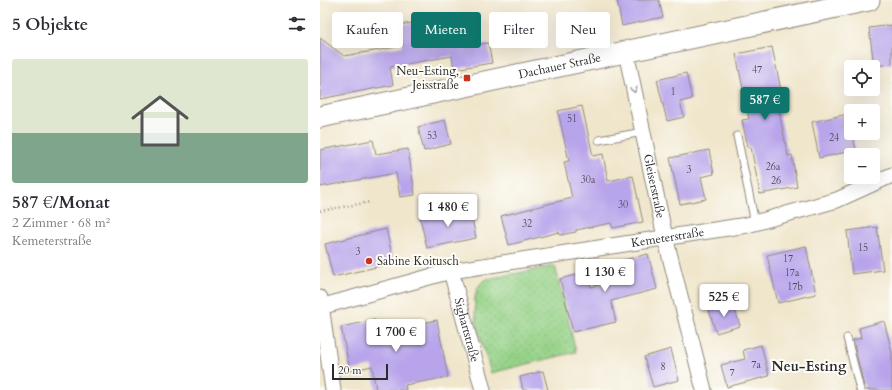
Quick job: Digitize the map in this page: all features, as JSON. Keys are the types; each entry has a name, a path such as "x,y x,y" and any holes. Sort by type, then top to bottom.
{"street":[{"name":"Dachauer Straße","path":"320,117 869,0"},
{"name":"Gleiserstraße","path":"626,52 666,237 704,390"},
{"name":"Kemeterstraße","path":"321,303 451,271 755,223 837,200 892,175"},
{"name":"Sighartstraße","path":"451,271 483,390"},
{"path":"321,303 333,390"}],"lane":[{"path":"599,140 644,132"},
{"path":"737,136 755,223"},
{"path":"847,338 860,390"}],"path":[{"path":"320,211 370,202"}],"green space":[{"path":"555,266 576,352 491,373 480,336 475,308 475,295 479,285 487,279"}],"building":[{"path":"617,0 659,0 663,17 622,26"},
{"path":"411,23 411,48 481,48 481,44 488,43 492,63 454,69 452,56 390,67 393,85 320,99 320,38 344,56 391,48 403,48 403,24"},
{"path":"892,25 892,64 880,65 880,60 873,60 869,28"},
{"path":"772,47 781,90 775,91 788,156 792,155 797,187 760,194 751,147 748,147 742,120 749,119 736,54"},
{"path":"686,73 692,99 680,102 684,117 667,121 657,80"},
{"path":"582,106 593,156 603,154 608,181 633,176 643,222 613,228 611,223 576,230 576,232 560,235 559,232 509,245 501,216 572,198 564,162 569,161 558,111"},
{"path":"844,115 844,140 854,140 856,148 844,148 844,153 819,158 812,122"},
{"path":"445,120 451,144 424,151 418,127"},
{"path":"373,140 376,154 408,149 415,195 400,197 396,173 320,187 320,150"},
{"path":"709,150 714,174 701,177 706,199 680,204 670,158"},
{"path":"470,208 476,238 427,248 420,218"},
{"path":"877,227 883,270 852,274 847,231"},
{"path":"386,229 394,263 333,277 325,244"},
{"path":"806,246 816,294 778,303 767,255"},
{"path":"648,254 657,289 611,301 616,322 573,332 560,279 587,272 591,287 625,278 620,261"},
{"path":"733,303 740,326 716,333 709,310"},
{"path":"375,320 378,332 437,320 448,377 405,385 406,390 376,390 372,366 350,371 341,327"},
{"path":"884,321 892,352 892,390 865,390 853,340 861,338 859,328"},
{"path":"761,345 769,376 727,387 721,365 745,359 743,350"},
{"path":"671,349 679,380 653,387 644,357"},
{"path":"543,371 548,390 523,390 520,377"}],"place":[{"name":"Neu-Esting, Jeisstraße","path":"467,78"},
{"name":"Sabine Koitusch","path":"369,261"}],"district":[{"name":"Neu-Esting","path":"809,366"}]}
